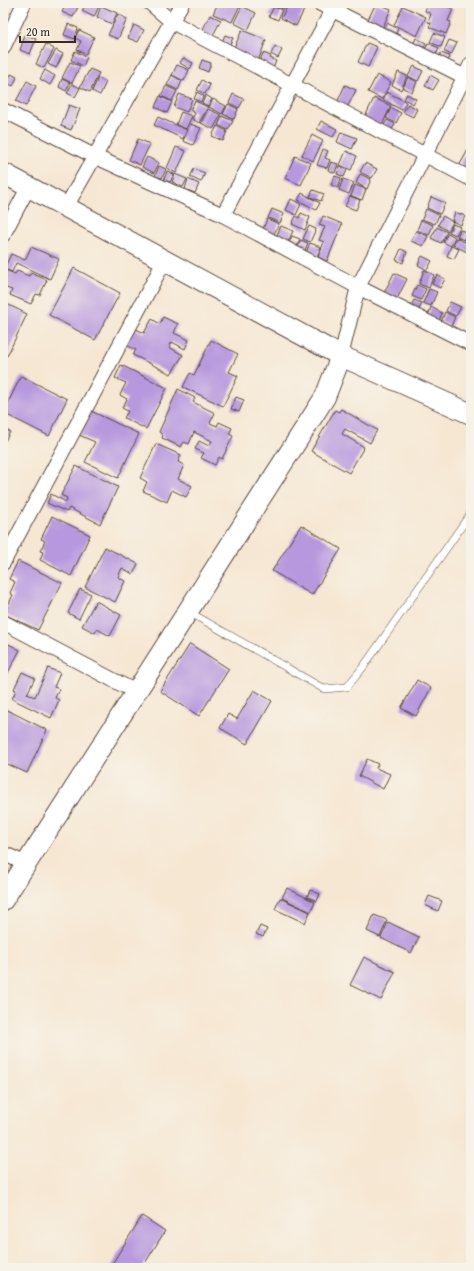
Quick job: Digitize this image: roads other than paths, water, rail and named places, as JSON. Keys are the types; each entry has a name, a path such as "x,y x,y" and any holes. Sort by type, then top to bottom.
{"street":[{"path":"3,48 24,3"},
{"path":"150,3 172,22 471,179"},
{"path":"66,207 96,157 182,3"},
{"path":"319,3 334,6 468,78"},
{"path":"223,215 334,6"},
{"path":"3,900 325,397 341,356 358,287 425,154 468,78 471,64"},
{"path":"3,110 96,157 223,215 358,287 471,344"},
{"path":"3,173 341,356 471,414"},
{"path":"3,235 29,186"},
{"path":"3,563 165,260"},
{"path":"3,622 136,692"},
{"path":"3,853 26,864"}],"lane":[{"path":"187,612 324,689 347,687 364,666 471,513"}]}
